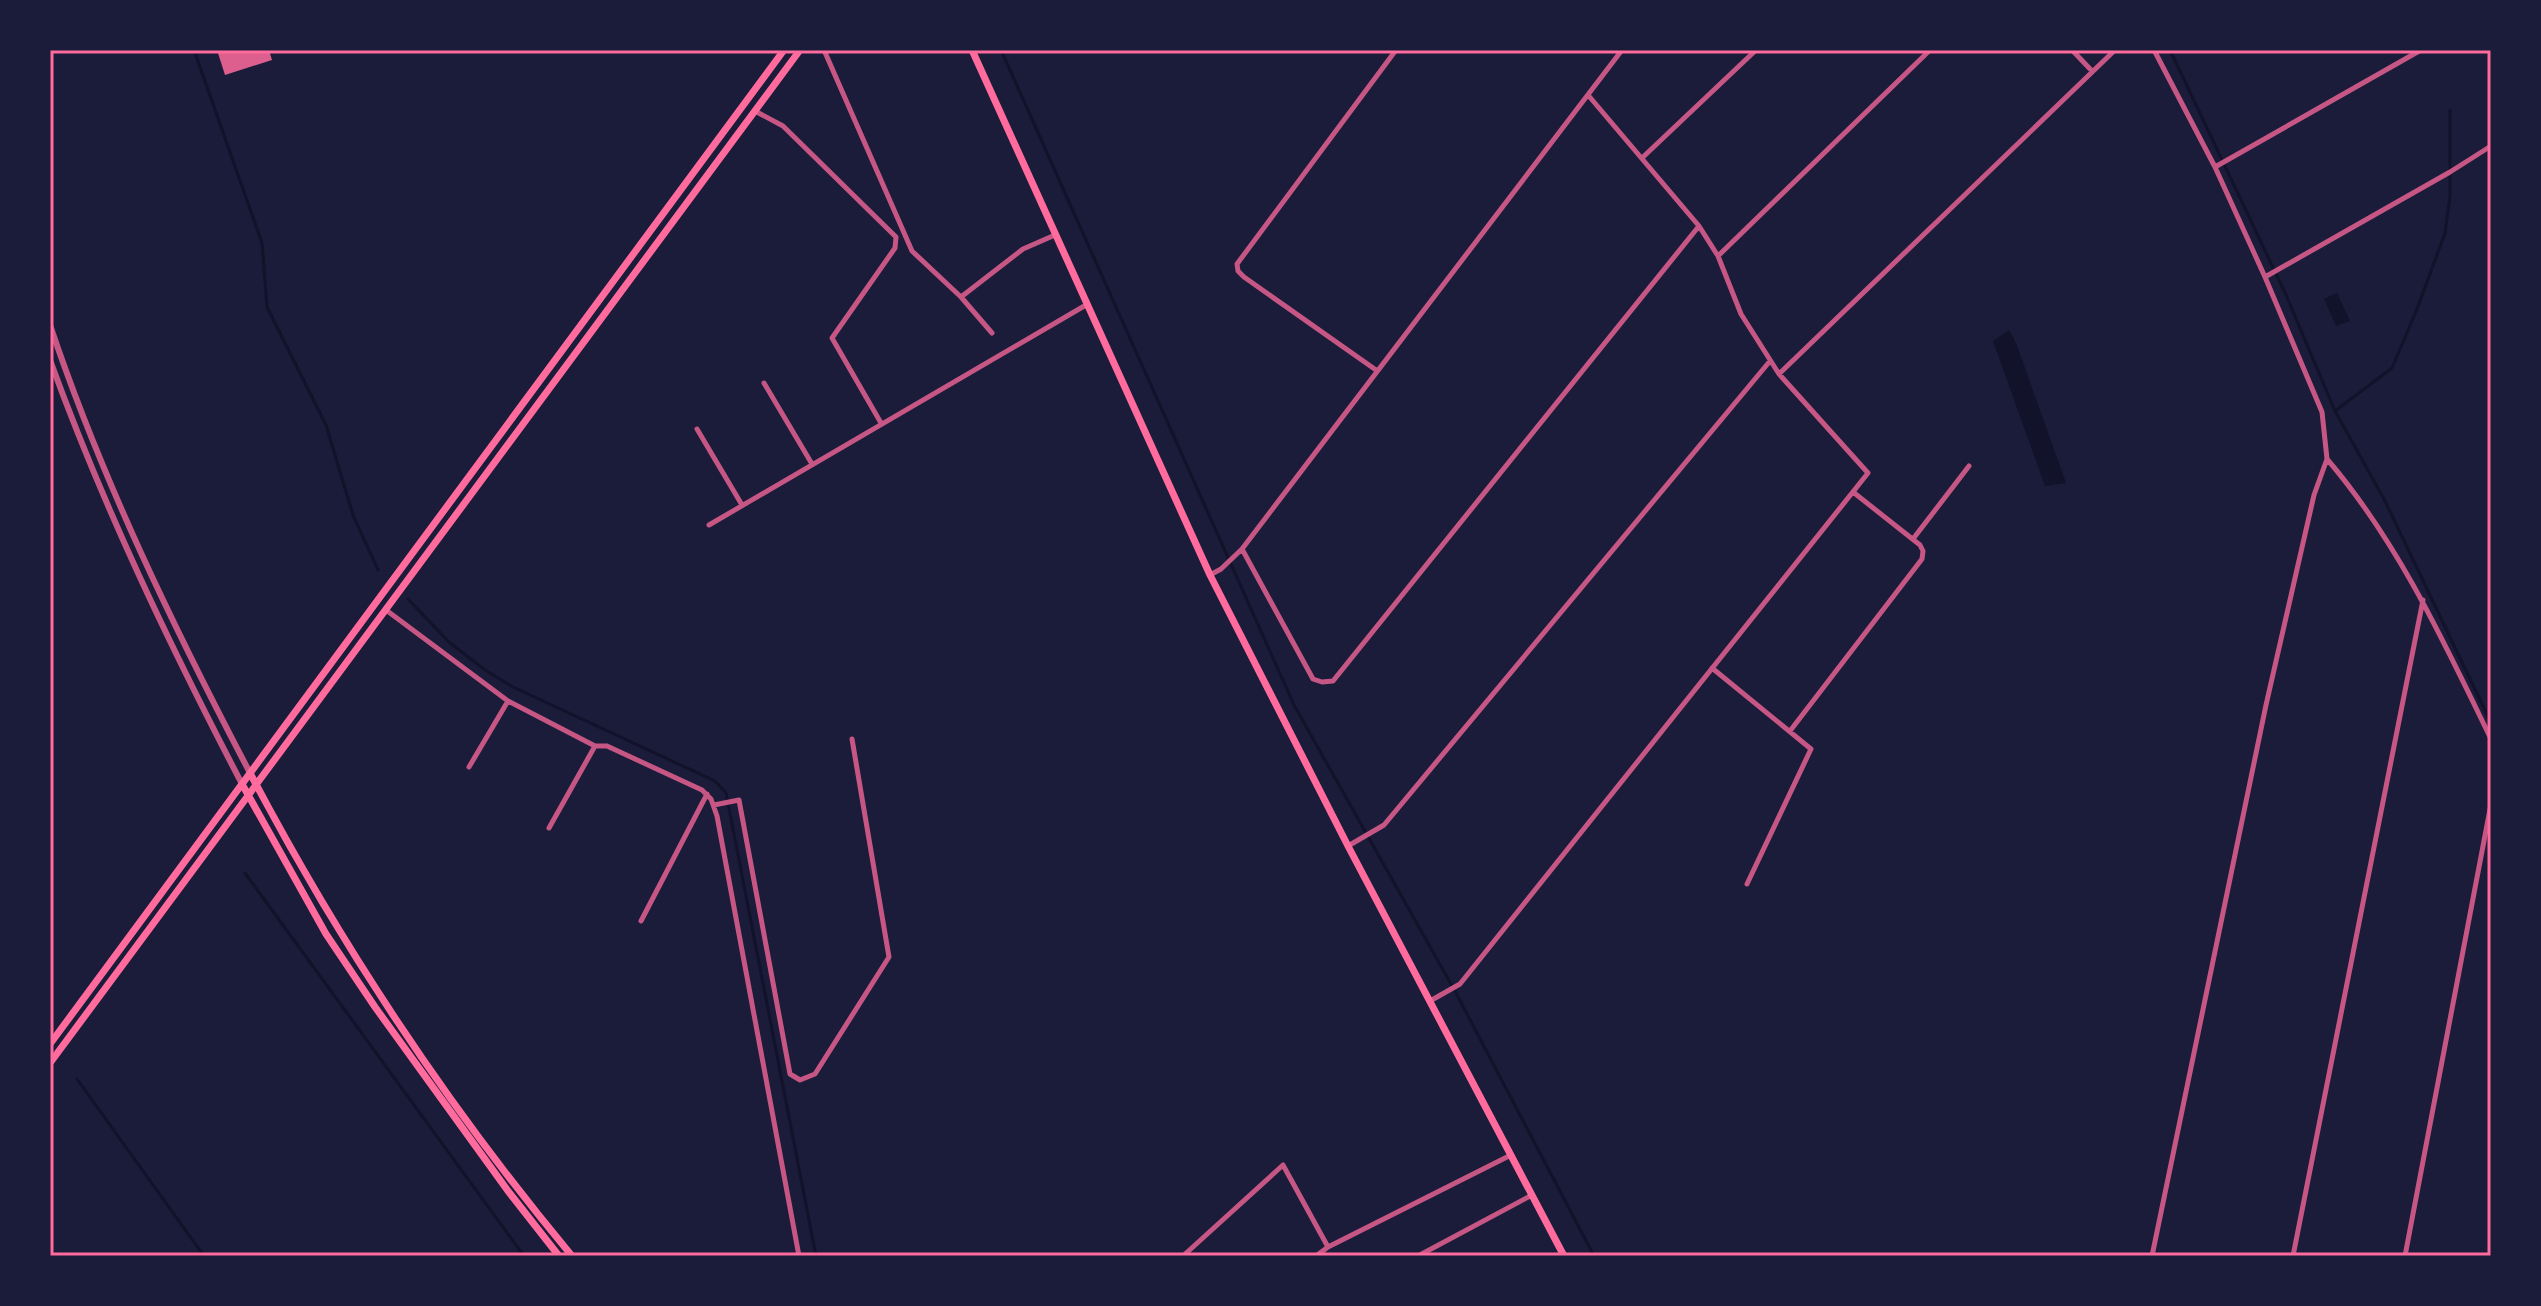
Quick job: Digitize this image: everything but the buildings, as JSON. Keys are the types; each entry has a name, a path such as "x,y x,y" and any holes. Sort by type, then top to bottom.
{"main road":[{"path":"50,1044 784,50"},
{"path":"50,1063 800,50"},
{"path":"972,50 1210,575 1348,846 1564,1256"},
{"path":"659,216 671,224"},
{"path":"250,773 313,888 374,987 465,1116 572,1256"},
{"path":"242,784 326,934 375,1007 559,1256"}],"street":[{"path":"824,50 912,251 961,297 992,333"},
{"path":"1376,370 1244,277 1238,271 1237,264 1396,50"},
{"path":"1210,575 1242,549 1622,50"},
{"path":"1642,158 1756,50"},
{"path":"1718,256 1930,50"},
{"path":"2072,50 2092,71"},
{"path":"1779,374 2115,50"},
{"path":"2152,1256 2266,705 2314,495 2327,459 2322,412 2265,277 2218,166 2154,50"},
{"path":"2218,166 2421,50"},
{"path":"1429,1001 1457,988 1868,473 1779,374 1741,314 1718,256 1699,226 1588,95"},
{"path":"755,111 783,126 896,237 895,248 832,338 881,423"},
{"path":"2265,277 2491,146"},
{"path":"1242,549 1313,679 1333,681 1699,226"},
{"path":"961,297 1023,249 1055,235"},
{"path":"709,525 1086,305"},
{"path":"50,325 123,513 211,700 250,773"},
{"path":"50,360 123,542 242,784"},
{"path":"1348,846 1384,825 1770,361"},
{"path":"764,383 812,464"},
{"path":"697,429 742,505"},
{"path":"2327,459 2354,491 2423,600 2491,739"},
{"path":"1913,539 1969,466"},
{"path":"1790,731 1922,559 1923,551 1913,539 1853,492"},
{"path":"2293,1256 2423,600"},
{"path":"386,610 508,701 595,746 607,746 707,794 714,805 799,1256"},
{"path":"1712,668 1811,749 1747,884"},
{"path":"469,767 508,701"},
{"path":"714,805 739,800 790,1074 800,1080 815,1074 889,957 852,739"},
{"path":"549,828 595,746"},
{"path":"641,921 707,794"},
{"path":"2405,1256 2491,804"},
{"path":"1316,1256 1328,1247 1511,1155"},
{"path":"1183,1256 1283,1165 1328,1247"},
{"path":"1418,1256 1532,1195"}],"shaded area":[{"path":"2337,293 2350,321 2336,326 2324,299"},
{"path":"2009,330 2066,483 2045,486 1993,341"}],"waterway":[{"path":"194,50 262,243 267,307 326,425 353,515 378,570"},
{"path":"1001,50 1294,705 1456,993 1594,1256"},
{"path":"2170,50 2286,295 2335,411 2384,499 2491,723"},
{"path":"2335,411 2392,368 2417,309 2445,233 2450,196 2450,110"},
{"path":"408,599 449,642 485,670 513,687 715,781 726,793 816,1256"},
{"path":"245,873 524,1256"},
{"path":"77,1079 204,1256"}]}
